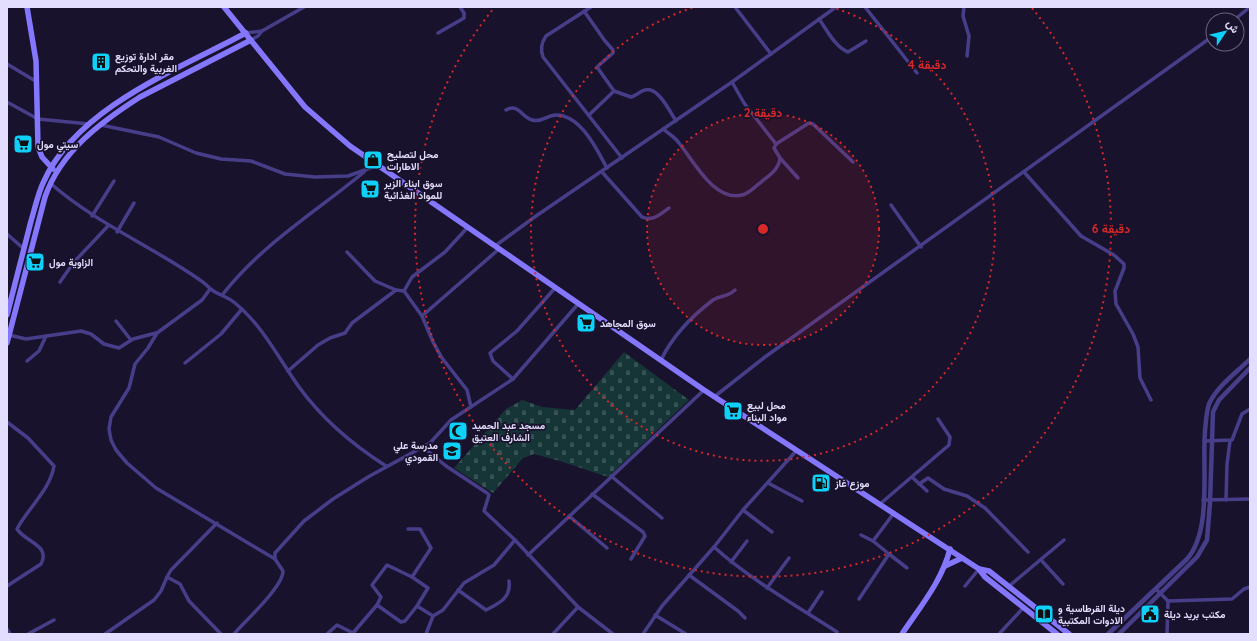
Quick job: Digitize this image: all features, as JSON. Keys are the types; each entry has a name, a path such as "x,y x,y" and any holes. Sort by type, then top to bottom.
{"main road":[{"path":"27,7 36,56 39,150 51,168 56,172"},
{"path":"224,7 311,113 337,135 578,304 704,390 979,569 985,577 1057,634"},
{"path":"7,315 41,188 51,168 67,145 103,112 135,92 246,34"},
{"path":"7,343 28,257 50,183 56,172 73,150 100,124 140,97 251,40"},
{"path":"41,188 48,190"},
{"path":"902,634 945,567 950,549"},
{"path":"945,567 962,558"},
{"path":"979,569 988,571 1069,634"}],"street":[{"path":"246,34 262,31 304,7"},
{"path":"438,33 464,18 464,13 460,7"},
{"path":"591,7 546,36 542,42 541,52 622,158"},
{"path":"735,7 771,54"},
{"path":"422,316 497,247 536,216 732,82 836,7"},
{"path":"865,7 917,73"},
{"path":"964,7 963,16 969,36 967,56"},
{"path":"584,12 605,41 614,50 613,53 597,67 614,92 631,97 644,90 653,91 664,102 676,121"},
{"path":"819,19 840,47 845,51 848,52 866,40"},
{"path":"251,40 258,36 262,31"},
{"path":"714,396 765,357 1205,42"},
{"path":"7,64 38,83"},
{"path":"732,82 744,103 776,144"},
{"path":"589,115 614,92"},
{"path":"7,102 38,119 89,124"},
{"path":"506,110 510,108 518,108 533,120 541,120 554,115 569,118 580,128 600,154 607,168"},
{"path":"798,178 774,150 776,144 810,123 853,162"},
{"path":"100,124 159,137 196,153 220,159 251,161 285,174 315,177 348,176 378,165"},
{"path":"663,129 680,144 704,176 717,188 732,195 738,196 749,192 774,171 779,164 780,158"},
{"path":"223,294 233,280 264,251 367,170"},
{"path":"602,172 642,217 650,219 655,218 669,208"},
{"path":"1024,172 1081,236 1114,255 1124,264 1124,268 1115,291 1116,304 1133,334 1138,347 1140,378 1151,400"},
{"path":"92,216 114,181"},
{"path":"50,183 92,216 198,278 210,289 223,294 242,309 261,331 308,398 331,424 348,440 386,466"},
{"path":"117,232 134,203"},
{"path":"891,205 921,246"},
{"path":"60,282 74,262 108,226"},
{"path":"404,291 412,277 445,252 468,227"},
{"path":"7,234 24,249"},
{"path":"347,252 375,281 396,290 404,291 422,316 433,342 442,358 466,390 471,407"},
{"path":"513,379 493,360 490,353 517,331 555,288"},
{"path":"9,335 26,339 81,331 91,334 104,344 117,348 131,340 157,332 205,297 210,289"},
{"path":"288,371 318,345 330,338 345,333 352,323 396,290"},
{"path":"661,360 667,348 695,316 715,299 728,296 735,290"},
{"path":"275,560 276,551 316,511 350,487 386,466 423,448 436,438 451,420 513,379 578,304"},
{"path":"185,363 221,334 242,309"},
{"path":"116,321 131,340"},
{"path":"157,332 148,348 135,364 129,388 111,417 109,429 111,440 119,455 150,484 217,523 275,560 283,571 281,579 264,601 234,634"},
{"path":"27,361 39,351 46,336"},
{"path":"1108,634 1156,589 1196,548 1201,534 1204,441 1207,412 1216,392 1250,359"},
{"path":"1119,634 1197,557 1203,549 1207,540 1210,500 1213,412 1216,405 1227,391 1250,368"},
{"path":"528,555 704,390"},
{"path":"1226,500 1227,464 1230,441 1235,436 1242,414 1250,410"},
{"path":"880,504 950,443 950,437 938,420"},
{"path":"7,422 28,438 54,466 51,478 23,517 17,530 21,536 38,546 43,551 44,559 41,564 7,586"},
{"path":"1204,441 1230,441"},
{"path":"423,448 446,466 487,493 489,495 484,512 515,540 578,607 613,634"},
{"path":"642,634 655,615 714,547 743,510 797,450"},
{"path":"611,476 662,518"},
{"path":"912,477 927,491"},
{"path":"919,484 928,478 944,489 967,496 985,508 1028,552"},
{"path":"768,483 802,501"},
{"path":"592,494 643,532 645,536 631,559"},
{"path":"1203,500 1250,499"},
{"path":"743,510 772,532"},
{"path":"873,541 894,513"},
{"path":"569,516 607,548"},
{"path":"105,634 154,600 161,591 171,570 217,523"},
{"path":"408,529 420,529 431,548 412,577"},
{"path":"861,535 873,541 906,568"},
{"path":"426,634 433,616 443,610 467,581 494,565 515,540"},
{"path":"1008,587 1064,540"},
{"path":"731,562 747,541"},
{"path":"714,547 731,562 767,588 837,632"},
{"path":"859,599 889,554"},
{"path":"767,588 789,558"},
{"path":"1041,560 1063,584"},
{"path":"327,634 336,625 353,633 377,605 381,597 372,586 387,565 412,577 428,588 417,606 402,622 377,605"},
{"path":"965,586 979,569"},
{"path":"689,575 738,610 745,618"},
{"path":"167,577 180,584 189,602 221,634"},
{"path":"458,590 486,610 505,599 510,590 509,581"},
{"path":"1168,602 1232,599 1250,587"},
{"path":"1156,589 1168,602 1167,634"},
{"path":"808,613 822,592"},
{"path":"417,606 433,616"},
{"path":"553,634 578,607"},
{"path":"999,634 1024,607"},
{"path":"655,615 686,634"},
{"path":"28,634 54,620"},
{"path":"7,630 10,634"}],"green space":[{"path":"624,352 689,400 608,477 534,454 523,458 493,493 454,468 506,409 522,400 542,407 575,410"}],"place":[{"name":"مقر ادارة توزيع الغربية والتحكم","path":"101,62"},
{"name":"سيتي مول","path":"23,144"},
{"name":"محل لتصليح الاطارات","path":"373,160"},
{"name":"سوق ابناء الزير للمواد الغذائية","path":"370,189"},
{"name":"الزاوية مول","path":"35,262"},
{"name":"سوق المجاهد","path":"586,323"},
{"name":"محل لبيع مواد البناء","path":"733,411"},
{"name":"مسجد عبد الحميد الشارف العتيق","path":"458,431"},
{"name":"مدرسة علي القمودي","path":"452,451"},
{"name":"موزع غاز","path":"821,483"},
{"name":"ديلة القرطاسية و الادوات المكتبية","path":"1044,614"},
{"name":"مكتب بريد ديلة","path":"1150,614"}]}
